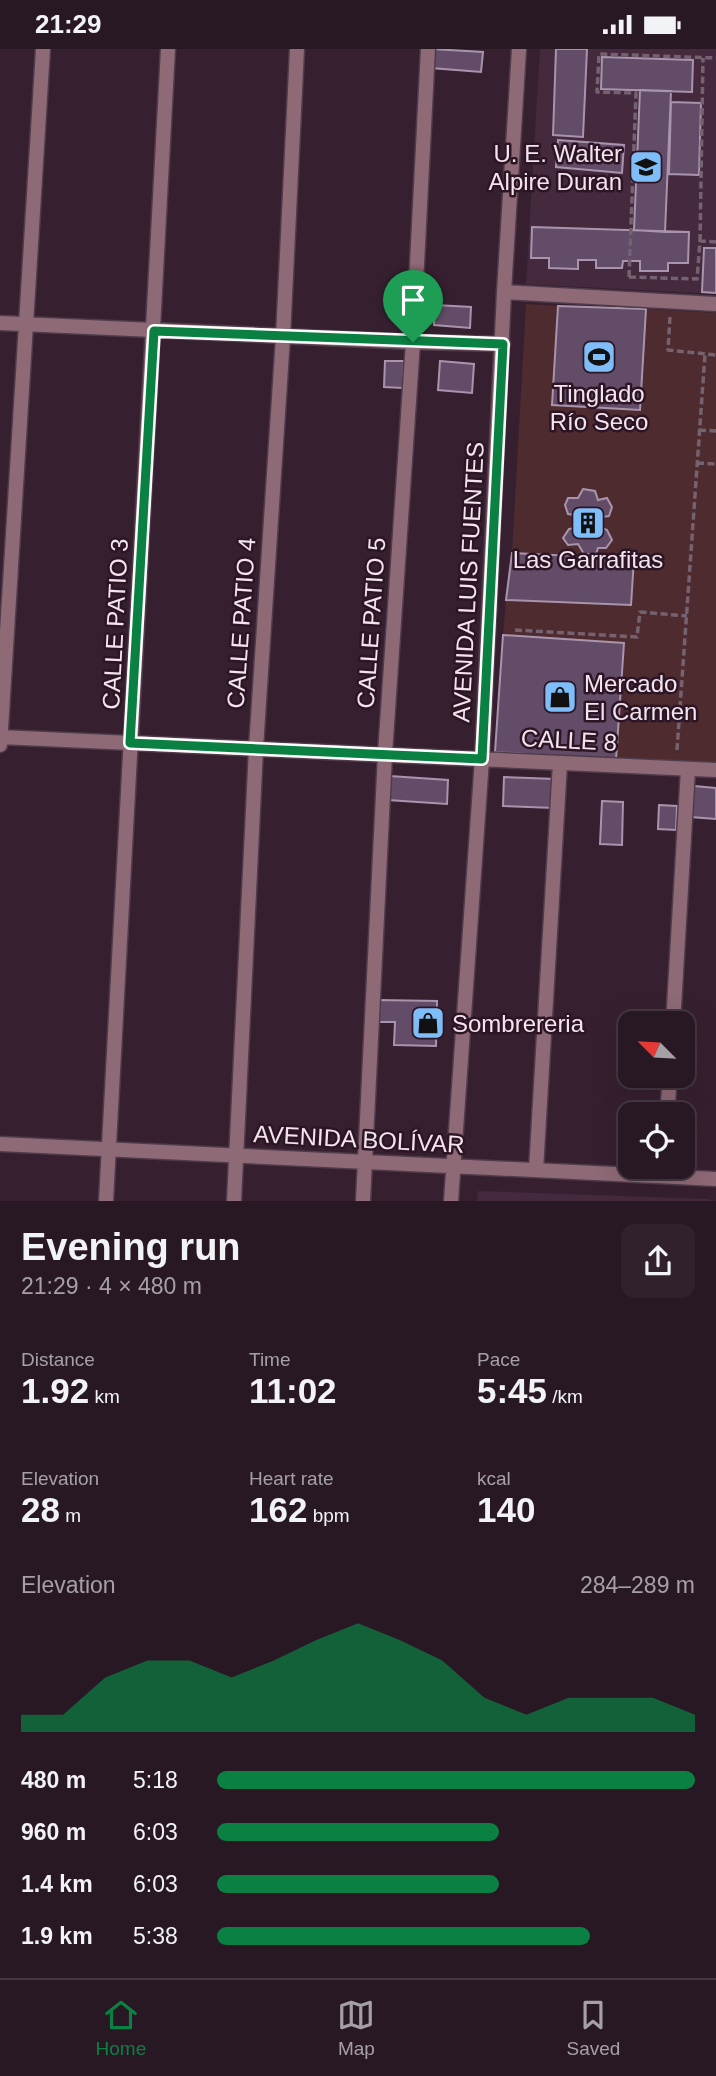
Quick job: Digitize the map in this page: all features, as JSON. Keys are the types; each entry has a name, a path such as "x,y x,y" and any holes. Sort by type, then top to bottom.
{"street":[{"path":"0,745 43,49"},
{"name":"CALLE PATIO 3","path":"106,1201 168,49"},
{"name":"CALLE PATIO 4","path":"234,1201 256,748 283,337 297,49"},
{"name":"CALLE PATIO 5","path":"363,1201 385,754 413,342 428,49"},
{"name":"AVENIDA LUIS FUENTES","path":"451,1201 482,759 504,292 519,49"},
{"path":"504,292 716,304"},
{"path":"0,323 283,337 503,344"},
{"name":"CALLE 8","path":"0,737 560,763 682,764 716,770"},
{"path":"536,1170 560,763"},
{"path":"673,1011 682,764"},
{"name":"AVENIDA BOLÍVAR","path":"0,1144 453,1167 618,1171"},
{"name":"AVENIDA BOLÍVAR","path":"695,1176 716,1179"}],"path":[{"path":"629,289 636,93 597,92 599,54 716,58"},
{"path":"629,277 697,279 703,58"},
{"path":"699,241 716,242"},
{"path":"671,303 668,351 716,355"},
{"path":"682,764 687,615 705,354"},
{"path":"699,430 716,431"},
{"path":"697,463 716,464"},
{"path":"515,630 637,637 640,613 687,615"}],"shaded area":[{"path":"540,49 716,49 716,294 526,284"},
{"path":"526,304 558,306 552,405 640,410 646,309 716,313 716,764 616,760 624,643 503,635 506,600 631,605 634,559 512,553"},
{"path":"478,1191 706,1199 716,1201 477,1201"}],"building":[{"path":"433,49 483,52 481,72 431,68"},
{"path":"556,49 587,49 583,137 553,135"},
{"path":"602,57 693,60 692,92 601,89"},
{"path":"640,90 671,91 665,232 634,230"},
{"path":"671,102 701,103 699,175 669,174"},
{"path":"558,140 624,145 622,173 556,167"},
{"path":"532,227 689,232 688,263 668,263 668,271 640,271 640,261 623,261 622,268 596,268 596,260 578,260 578,269 549,268 549,258 531,258"},
{"path":"704,248 716,248 716,293 702,292"},
{"path":"435,305 471,307 470,328 434,325"},
{"name":"Tinglado Río Seco","path":"558,306 646,309 640,410 552,405"},
{"path":"385,361 404,361 403,388 384,387"},
{"path":"440,361 474,364 472,393 438,390"},
{"name":"Las Garrafitas","path":"583,489 595,491 598,500 607,498 612,507 609,516 601,517 602,528 607,530 612,540 606,548 598,548 596,554 584,554 578,544 568,545 563,538 569,529 576,528 575,515 568,514 565,505 568,498 578,498"},
{"path":"512,553 634,559 631,605 506,600"},
{"name":"Mercado El Carmen","path":"503,635 624,643 616,760 495,752"},
{"path":"390,776 448,780 447,804 388,800"},
{"path":"504,777 556,779 554,808 503,806"},
{"path":"694,786 716,788 716,819 691,817"},
{"path":"602,801 623,802 622,845 600,844"},
{"path":"659,805 677,806 676,830 658,829"},
{"path":"379,1000 437,1001 436,1046 394,1045 395,1022 378,1022"}],"place":[{"name":"U. E. Walter Alpire Duran","path":"646,167"},
{"name":"Tinglado Río Seco","path":"599,357"},
{"name":"Las Garrafitas","path":"588,523"},
{"name":"Mercado El Carmen","path":"560,697"},
{"name":"Sombrereria","path":"428,1023"}],"route":[{"path":"154,331 413,342 503,344 482,759 130,743 154,331"}]}
